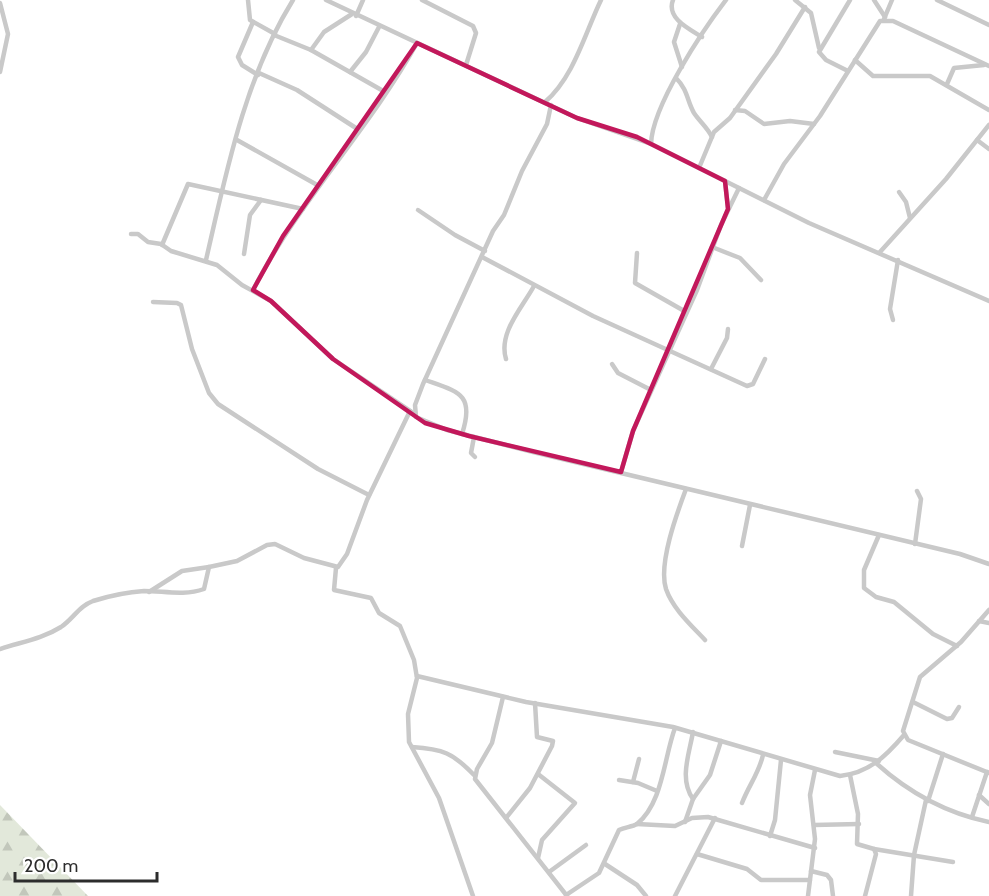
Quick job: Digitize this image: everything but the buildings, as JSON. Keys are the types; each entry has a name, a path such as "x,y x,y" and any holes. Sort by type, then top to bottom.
{"street":[{"path":"248,0 248,16 253,22 311,50 385,92"},
{"path":"206,260 222,192 258,74 274,34 293,0"},
{"path":"326,0 379,27 466,65 577,118 651,144 764,200 987,300 989,292"},
{"path":"311,50 324,32 354,15 363,0"},
{"path":"422,0 466,21 476,30 466,65"},
{"path":"545,102 559,85 576,56 601,0"},
{"path":"673,0 673,12 680,24 702,37"},
{"path":"651,144 659,114 676,78 726,0"},
{"path":"795,0 811,13 821,56 848,71"},
{"path":"820,50 850,0"},
{"path":"874,0 884,18 987,66"},
{"path":"764,200 784,164 814,124 876,24 884,18 892,0"},
{"path":"938,0 989,25"},
{"path":"0,3 8,34 0,72"},
{"path":"699,168 712,137 776,54 805,7"},
{"path":"253,22 238,57 242,65 297,90 359,130"},
{"path":"680,24 674,42 682,67"},
{"path":"350,72 366,52 379,27"},
{"path":"253,290 272,253 417,43"},
{"path":"855,60 873,76 917,74 930,76 989,110"},
{"path":"947,84 954,68 987,66"},
{"path":"676,78 689,95 695,114 705,124 712,137"},
{"path":"473,896 439,798 412,747 407,729 417,676 414,660 400,626 379,613 371,598 338,593 334,590 336,568 347,554 369,495 412,412 482,257 547,124 551,105"},
{"path":"735,110 745,111 764,124 790,121 814,124"},
{"path":"880,252 989,125"},
{"path":"237,140 319,186"},
{"path":"977,140 989,149"},
{"path":"725,181 728,209"},
{"path":"162,245 186,186 194,184 303,209"},
{"path":"621,472 625,452 668,350 697,290 712,247 739,188"},
{"path":"899,192 906,202 909,218"},
{"path":"244,254 250,215 261,200"},
{"path":"418,210 455,235 485,251"},
{"path":"130,234 138,234 148,242 217,265 271,301 333,359 425,423 750,505 960,554 989,564"},
{"path":"887,246 887,255"},
{"path":"712,247 740,258 761,280"},
{"path":"637,253 635,283 686,312"},
{"path":"482,257 534,286 750,387 765,359"},
{"path":"892,320 890,309 898,260"},
{"path":"506,359 503,347 507,335 534,286"},
{"path":"153,302 181,305 192,349 209,393 218,404 318,469 369,495"},
{"path":"711,369 722,349 728,329"},
{"path":"612,364 618,373 651,390"},
{"path":"425,380 451,389 462,396 468,411 462,434"},
{"path":"474,437 471,453 475,457"},
{"path":"686,489 667,555 665,587 680,613 705,640"},
{"path":"915,544 921,499 917,491"},
{"path":"742,546 750,505"},
{"path":"879,536 864,570 862,582 867,592 894,602 933,634 957,646"},
{"path":"149,591 182,571 237,561 275,544 304,558 336,568"},
{"path":"0,649 29,642 56,630 68,622 79,609 92,601 149,591 176,593 204,589 209,567"},
{"path":"417,676 503,697 693,732 840,777 850,775 878,762 904,735 920,676 957,646 989,610"},
{"path":"979,621 989,623"},
{"path":"474,774 492,743 503,697"},
{"path":"913,702 947,719 952,718 959,707"},
{"path":"506,818 538,774 553,742 537,737 536,703"},
{"path":"637,824 647,811 657,790 675,728"},
{"path":"693,732 685,780 687,790 693,799"},
{"path":"904,735 909,740 988,773 972,817"},
{"path":"685,822 693,799 710,775 721,741"},
{"path":"412,747 431,748 453,754 474,774 485,794 566,895 599,873 605,864 607,850 619,830 637,824 675,826 701,816 715,818 815,848"},
{"path":"835,752 878,762 909,790 927,800 989,822"},
{"path":"911,896 914,855 927,800 943,754"},
{"path":"742,803 749,783 760,771 764,755"},
{"path":"633,782 639,759"},
{"path":"770,836 777,806 781,760"},
{"path":"808,896 815,848 810,795 815,770"},
{"path":"538,774 575,803 542,840 538,858"},
{"path":"850,775 859,824 856,844 953,862"},
{"path":"619,780 657,790"},
{"path":"979,795 989,804"},
{"path":"675,896 715,818"},
{"path":"814,825 859,824"},
{"path":"549,872 586,845"},
{"path":"865,896 876,854 874,849"},
{"path":"698,854 747,868 761,880 810,880"},
{"path":"605,864 637,885 646,896"},
{"path":"811,871 827,874 831,880 833,896"}],"highlighted area":[{"path":"417,43 577,118 637,137 725,181 728,209 633,431 621,472 469,436 425,423 333,359 271,301 253,290 283,236"}],"green space":[{"path":"0,805 88,896 0,896"}]}
